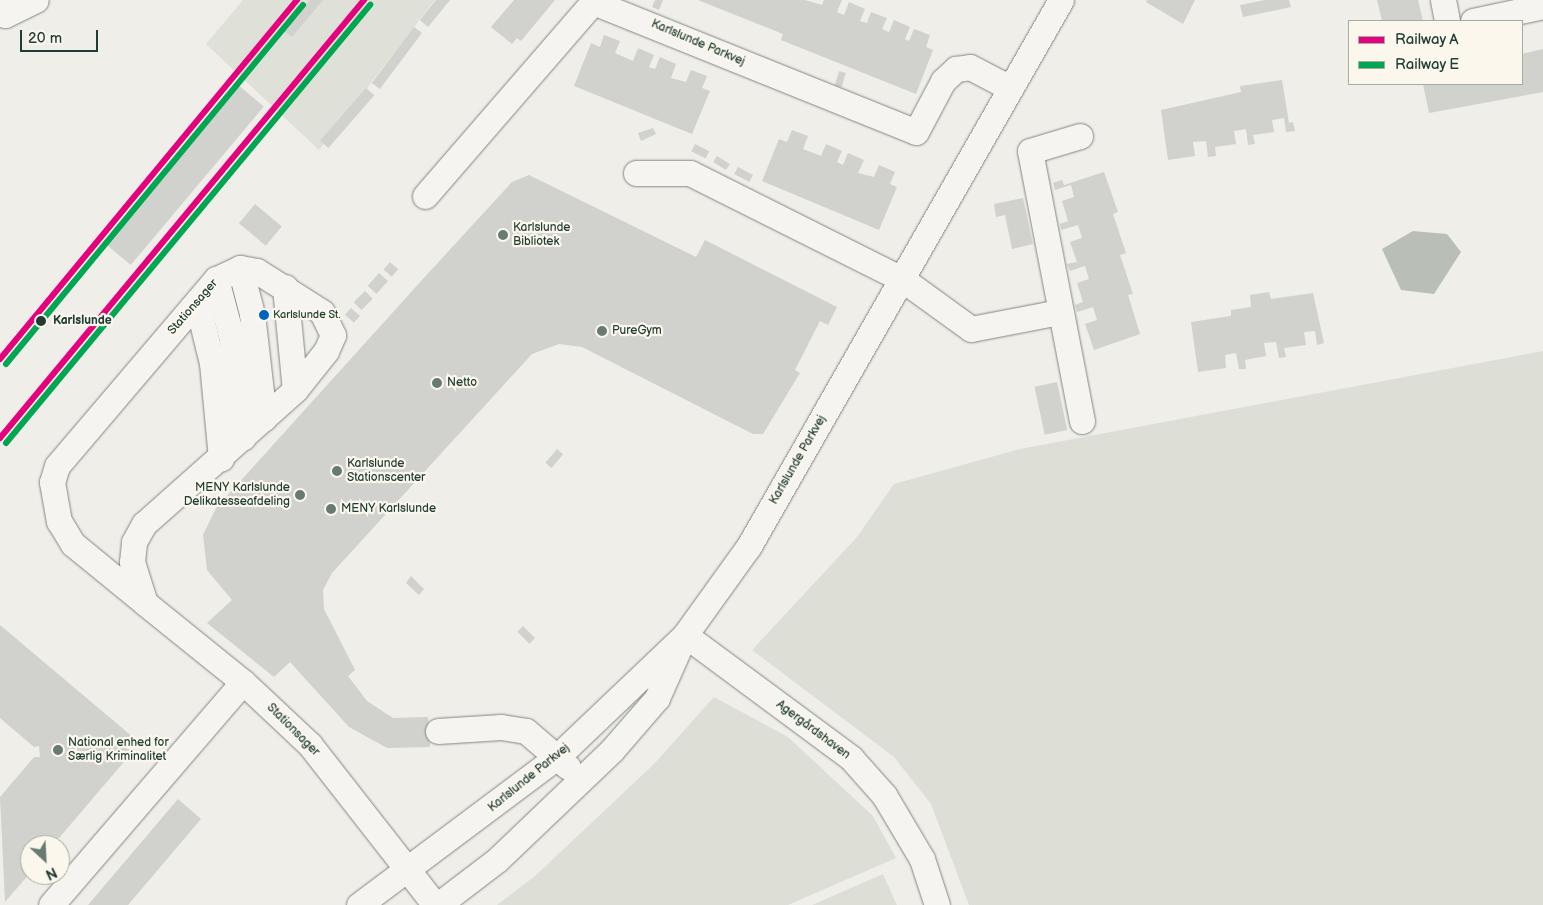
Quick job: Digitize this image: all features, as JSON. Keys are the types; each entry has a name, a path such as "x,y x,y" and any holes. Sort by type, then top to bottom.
{"street":[{"path":"0,10 5,15 36,0"},
{"name":"Karlslunde Parkvej","path":"358,905 557,757 685,635 749,546 1061,0"},
{"path":"1443,0 1447,20"},
{"name":"Karlslunde Parkvej","path":"425,196 593,2 916,132 944,81 956,69 970,67 1010,88"},
{"path":"1478,20 1543,6"},
{"path":"1080,136 1030,151 1059,312 1082,421"},
{"path":"636,173 690,173 902,279 971,329 1059,312"},
{"path":"144,603 132,562 134,542 144,524 221,459 295,390 326,351 332,335 322,312 285,287 240,268"},
{"path":"240,268 252,314 264,418"},
{"name":"Stationsager","path":"240,268 216,279 57,466 52,482 58,521 73,544 242,682 310,745 437,905"},
{"path":"216,279 232,339 243,437"},
{"path":"285,287 295,390"},
{"path":"197,302 212,363 221,459"},
{"name":"Karlslunde Parkvej","path":"437,905 497,860 583,781 657,698 685,635"},
{"name":"Agergårdshaven","path":"685,635 851,758 884,795 917,851 937,905"},
{"path":"51,905 242,682"},
{"path":"438,731 501,727 526,731 583,781"}],"shaded area":[{"path":"243,0 435,0 319,150 206,44"},
{"path":"1413,231 1447,234 1461,252 1434,294 1401,290 1382,249"},
{"path":"1543,351 1543,905 969,905 931,804 894,757 752,650 857,537 894,484 1020,449"},
{"path":"714,697 788,737 873,816 896,858 788,905 497,905 535,876 654,764"},
{"path":"883,874 897,905 812,905"}],"building":[{"path":"310,0 323,0 292,37 284,31"},
{"path":"436,0 450,0 428,27 420,20"},
{"path":"514,0 555,0 521,41 517,38 512,44 491,27"},
{"path":"655,0 663,0 659,10 652,7"},
{"path":"698,0 805,0 822,5 824,0 842,0 837,12 844,15 849,2 865,9 860,21 867,23 871,12 887,18 882,29 889,32 894,20 910,27 905,39 909,41 914,29 930,35 926,47 933,50 916,94 781,40 783,34"},
{"path":"1147,0 1195,0 1183,24 1146,2"},
{"path":"1265,0 1289,0 1291,7 1243,17 1240,5"},
{"path":"1377,0 1418,0 1423,20 1382,20"},
{"path":"414,27 422,33 380,89 372,83"},
{"path":"604,35 620,41 615,53 633,61 638,48 654,55 649,67 655,69 660,57 676,64 671,78 686,82 691,70 707,76 702,88 710,91 692,134 574,86 591,43 600,47"},
{"path":"1543,49 1543,92 1429,113 1423,85 1523,85 1523,54"},
{"path":"839,71 846,73 842,87 835,85"},
{"path":"1282,80 1289,123 1293,122 1295,131 1286,132 1284,118 1272,120 1274,132 1253,135 1255,144 1248,145 1246,129 1234,131 1236,144 1215,147 1216,156 1208,157 1206,141 1193,142 1195,156 1168,160 1161,110 1241,92 1240,86"},
{"path":"237,84 264,106 131,265 104,243"},
{"path":"366,88 374,95 328,148 320,141"},
{"path":"653,128 656,134 641,141 638,133"},
{"path":"792,130 808,136 803,149 821,156 826,144 842,151 837,162 843,165 848,153 864,160 858,173 874,177 879,165 895,172 890,184 897,187 879,230 762,181 779,139 787,142"},
{"path":"695,144 709,151 706,158 691,151"},
{"path":"717,156 730,164 726,170 713,162"},
{"path":"738,167 753,175 749,182 734,174"},
{"path":"1104,172 1118,212 1113,214 1126,253 1120,255 1133,294 1128,295 1140,334 1094,350 1085,324 1097,320 1093,307 1077,312 1075,305 1083,302 1077,283 1089,279 1085,266 1070,271 1067,264 1077,262 1070,242 1082,238 1078,225 1061,230 1060,224 1068,221 1062,201 1074,197 1071,185 1055,190 1053,183 1062,180 1064,185"},
{"name":"Karlslunde Stationscenter","path":"529,175 696,257 705,240 837,307 828,325 820,321 795,370 800,373 763,434 753,434 582,347 559,344 532,354 332,573 323,590 324,609 355,670 348,676 367,701 393,718 428,717 430,747 387,748 349,727 290,662 274,677 207,623 232,600 207,570 203,535 216,508 422,280 512,182"},
{"path":"1023,198 1033,244 1012,249 1005,215 996,217 994,204"},
{"path":"255,204 282,226 266,246 239,223"},
{"path":"390,262 398,269 392,277 383,270"},
{"path":"379,273 388,281 377,294 368,286"},
{"path":"365,291 373,299 361,310 354,302"},
{"path":"1269,292 1271,299 1313,293 1324,343 1317,345 1315,331 1304,332 1306,345 1284,348 1286,357 1279,358 1276,342 1264,343 1266,356 1245,360 1246,369 1239,369 1236,353 1225,355 1226,368 1198,372 1191,322 1231,316 1231,310 1251,307 1250,295"},
{"path":"351,308 360,316 354,323 345,315"},
{"path":"1057,382 1067,430 1045,435 1035,387"},
{"path":"557,449 563,454 552,468 545,463"},
{"path":"411,576 424,589 419,595 406,583"},
{"path":"0,625 134,738 127,739 127,749 135,749 62,835 20,835 20,885 5,902 0,797 34,757 40,757 39,746 34,747 0,718"},
{"path":"523,626 535,638 529,644 517,632"},
{"path":"178,799 201,819 128,905 88,905"}],"rail line":[{"name":"A","path":"0,359 297,0"},
{"name":"A","path":"0,438 364,0"},
{"name":"E","path":"6,364 303,5"},
{"name":"E","path":"6,443 370,5"}],"place":[{"name":"Karlslunde Bibliotek","path":"503,235"},
{"name":"Karlslunde St.","path":"264,315"},
{"name":"Karlslunde","path":"41,321"},
{"name":"PureGym","path":"602,331"},
{"name":"Netto","path":"437,383"},
{"name":"Karlslunde Stationscenter","path":"337,471"},
{"name":"MENY Karlslunde Delikatesseafdeling","path":"300,495"},
{"name":"MENY Karlslunde","path":"331,509"},
{"name":"National enhed for Særlig Kriminalitet","path":"58,750"}]}
